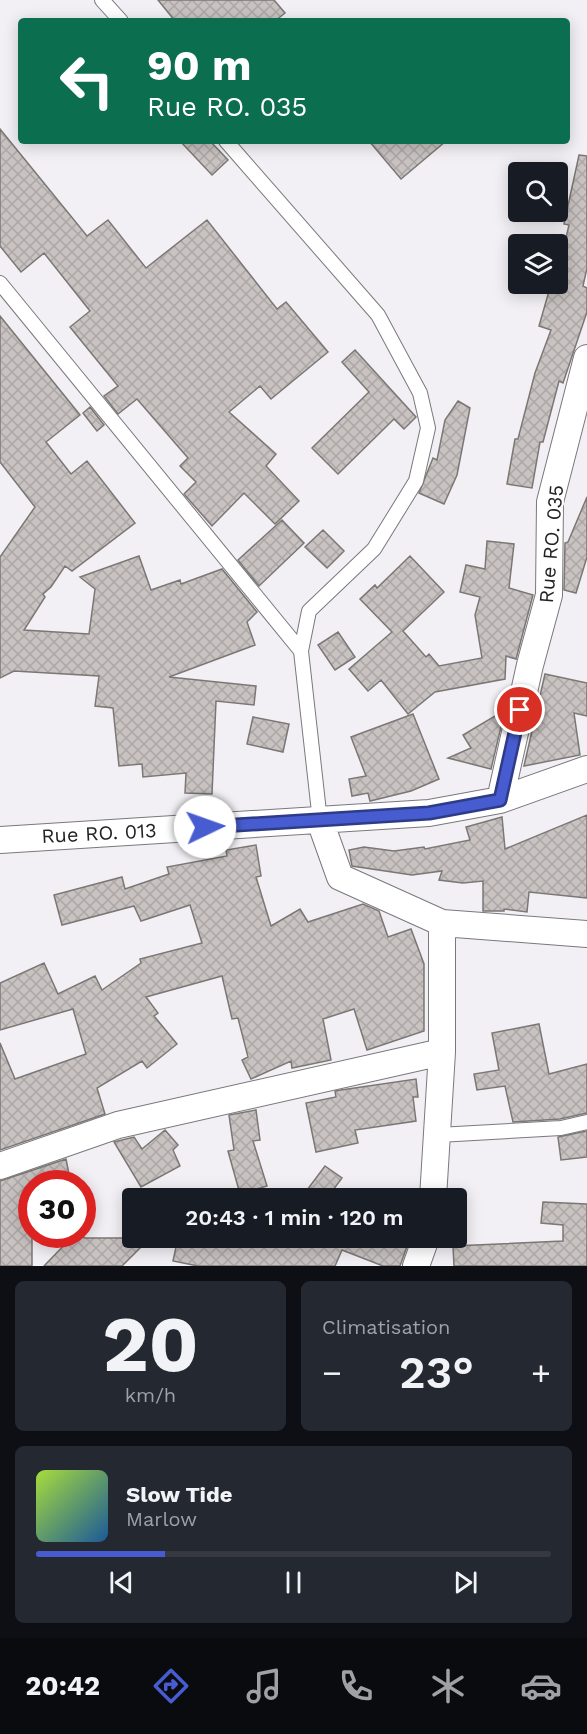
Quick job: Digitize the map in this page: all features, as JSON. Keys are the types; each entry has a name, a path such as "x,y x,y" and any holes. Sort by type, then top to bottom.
{"street":[{"name":"Rue RO. 035","path":"500,800 530,665 549,595 550,502 587,358"},
{"name":"Rue RO. 013","path":"0,840 429,813 500,800 587,770"},
{"path":"320,821 340,877 442,923 587,934"},
{"path":"434,1188 442,1052 442,923"},
{"path":"0,1166 118,1125 442,1052"},
{"path":"416,1266 422,1248"}],"lane":[{"path":"102,0 118,18"},
{"path":"229,144 378,315 420,393 428,428 417,481 374,549 309,611 301,651 320,821"},
{"path":"0,283 301,651"},
{"path":"438,1135 561,1128 587,1122"}],"building":[{"path":"158,0 274,0 285,13 279,18 173,18"},
{"path":"0,129 87,236 108,220 146,268 207,220 277,309 286,302 328,352 271,399 260,386 229,412 276,454 266,466 299,501 275,524 244,493 212,526 184,494 196,482 180,466 188,458 137,399 118,414 104,396 118,386 70,327 90,311 44,253 21,272 0,246"},
{"path":"183,144 213,144 228,160 212,175"},
{"path":"372,144 442,144 401,179"},
{"path":"579,155 587,156 587,268 583,286 587,288 587,312 563,383 559,381 543,442 540,442 532,488 507,484 515,439 518,439 535,373 551,330 539,326 548,294 568,294 567,234 569,225 564,224 568,222 568,206"},
{"path":"0,316 80,415 46,442 71,474 87,461 135,523 72,571 65,566 51,587 43,594 45,597 24,630 89,634 95,589 80,577 139,556 151,590 180,580 181,584 222,569 257,612 247,622 255,645 169,677 256,686 254,705 216,701 212,794 185,793 186,773 143,777 142,764 119,766 113,708 95,706 99,676 14,671 0,678 0,557 35,507 0,462"},
{"path":"355,350 416,417 404,429 394,419 338,474 312,448 369,392 342,362"},
{"path":"458,401 470,408 457,475 444,504 419,493 433,458 437,460 445,420"},
{"path":"90,407 104,425 97,431 83,413"},
{"path":"587,497 587,557 576,593 564,590 565,543 568,542"},
{"path":"282,520 304,543 259,586 238,560"},
{"path":"323,530 344,551 327,568 305,547"},
{"path":"487,541 514,544 509,588 533,595 516,659 506,656 505,679 435,692 408,714 381,680 368,691 349,669 392,632 360,599 375,585 377,588 410,556 444,592 403,631 426,657 429,654 439,666 482,658 475,615 480,597 460,592 466,565 485,569"},
{"path":"338,632 355,657 335,670 318,645"},
{"path":"545,674 587,683 587,716 574,713 580,755 524,766"},
{"path":"505,710 491,769 448,758 471,748 463,735"},
{"path":"413,714 439,779 411,791 370,801 368,793 352,796 349,779 366,776 351,737"},
{"path":"253,717 289,724 283,752 247,744"},
{"path":"587,815 587,898 529,892 527,912 504,909 504,911 483,911 483,881 463,883 439,880 442,871 412,875 352,866 349,850 364,847 394,851 424,847 425,849 470,840 466,827 502,817 505,849"},
{"path":"256,845 261,876 256,877 271,926 300,909 308,922 363,904 379,911 388,937 411,929 424,964 424,1031 367,1050 354,1009 323,1019 331,1060 292,1068 291,1061 251,1079 242,1060 248,1057 238,1018 232,1019 222,976 146,997 158,1013 154,1016 177,1044 147,1068 142,1061 97,1088 105,1114 0,1150 0,1043 15,1079 86,1054 73,1009 0,1030 0,983 44,963 58,994 95,976 102,990 141,963 140,959 202,943 190,905 141,921 134,906 62,925 54,895 122,877 125,889 169,874 167,867 227,856 226,850"},
{"path":"539,1024 549,1074 587,1064 587,1113 560,1119 513,1122 505,1086 477,1090 474,1074 499,1070 492,1033"},
{"path":"416,1079 418,1097 413,1097 416,1121 355,1130 358,1143 316,1152 306,1103 336,1097 335,1091"},
{"path":"256,1110 260,1140 253,1141 267,1186 238,1188 228,1151 234,1150 229,1115"},
{"path":"165,1130 178,1145 173,1150 180,1166 141,1187 114,1142 134,1137 142,1149"},
{"path":"587,1131 587,1157 561,1160 558,1137"},
{"path":"66,1159 68,1170 33,1170"},
{"path":"325,1166 342,1178 334,1188 308,1188"},
{"path":"18,1175 18,1248 32,1248 32,1266 0,1266 0,1181"},
{"path":"543,1202 587,1204 587,1266 454,1266 453,1248 563,1241 563,1225 541,1223"},
{"path":"96,1238 122,1238 122,1248 140,1248 122,1266 44,1266 61,1248 96,1248"},
{"path":"176,1248 406,1248 400,1266 383,1266 342,1250 335,1266 198,1266 173,1261"}],"route":[{"path":"205,827 429,813 500,800 520,710"}]}
